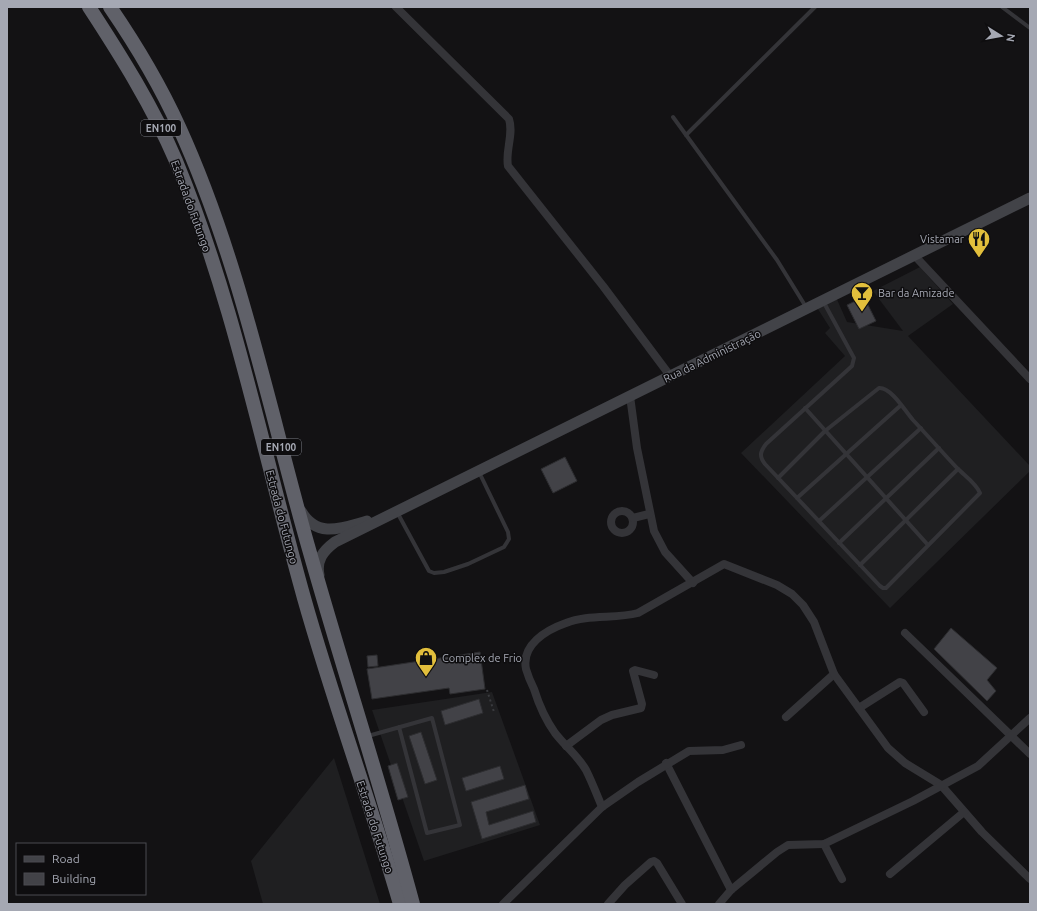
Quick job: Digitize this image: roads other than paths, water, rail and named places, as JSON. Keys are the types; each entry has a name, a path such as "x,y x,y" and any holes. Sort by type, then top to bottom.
{"highway":[{"name":"Estrada do Futungo","path":"89,7 125,64 161,129 176,161 200,227 244,370 304,599 346,738 400,904"},
{"name":"Estrada do Futungo","path":"113,9 143,58 176,121 218,223 324,603 365,737 413,904"}],"street":[{"path":"396,7 509,119 511,126 506,159 508,166 603,286 671,377"},
{"name":"Rua da Administração","path":"395,513 807,310 823,300 1030,198"},
{"path":"914,255 1030,379"},
{"path":"630,396 637,448 649,514 654,531 665,552 693,583"},
{"path":"294,497 305,518 311,525 325,529 340,528 395,513"},
{"path":"324,603 318,570 322,554 335,542 395,513"},
{"path":"633,518 649,514"},
{"path":"602,807 586,771 545,718 526,669 526,657 533,642 548,631 566,622 579,619 623,617 638,613 724,564 776,584 792,594 803,605 814,622 834,674 896,756 941,785 964,812 1030,879"},
{"path":"905,633 1030,754"},
{"path":"566,746 601,720 640,708 642,704 633,671 654,675"},
{"path":"786,717 834,674"},
{"path":"860,708 900,682 903,683 924,712"},
{"path":"719,904 731,890 777,852 788,845 824,844 913,801 978,766 1030,718"},
{"path":"503,904 602,807 666,763 689,751 723,750 741,745"},
{"path":"666,763 731,890"},
{"path":"890,874 964,812"},
{"path":"824,844 842,879"},
{"path":"608,904 625,885 651,862 657,863 682,904"}],"lane":[{"path":"686,135 815,7"},
{"path":"1002,7 1030,28"},
{"path":"673,117 773,254 807,310"},
{"path":"778,478 825,431 879,388 889,390 900,406 958,469 978,488 980,493 886,588 880,586 840,543 778,478 765,464 761,458 761,451 805,408 852,366 854,362 854,358 823,300"},
{"path":"797,498 900,406"},
{"path":"805,408 866,478 928,545"},
{"path":"819,521 921,428"},
{"path":"840,543 939,448"},
{"path":"860,565 906,522 958,469"},
{"path":"395,513 429,571 434,573 456,569 504,547 509,539 508,532 478,472"},
{"path":"365,737 399,727 432,718 460,825 427,833 399,727"}],"place":[{"name":"Vistamar","path":"979,258"},
{"name":"Bar da Amizade","path":"862,312"},
{"name":"Complex de Frio","path":"426,678"}]}
